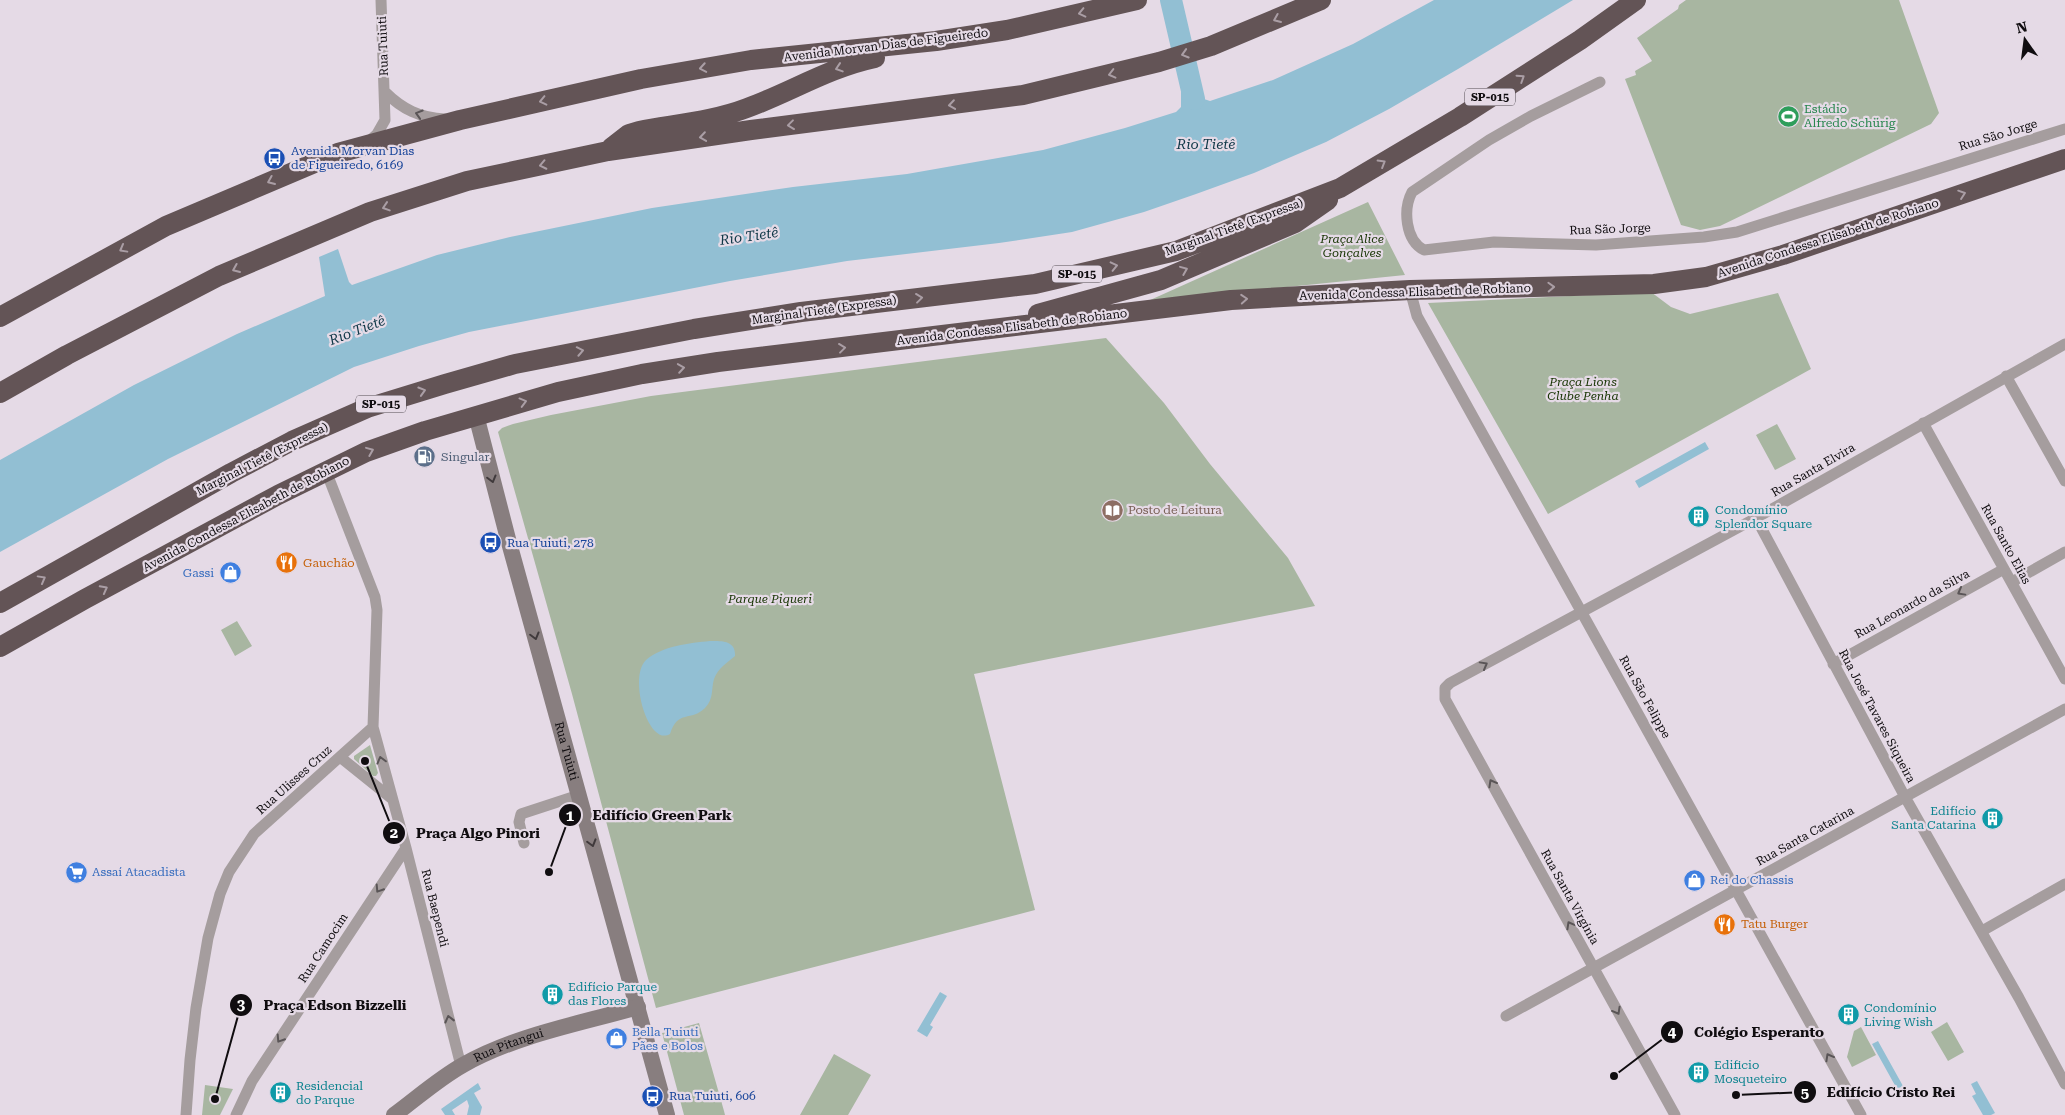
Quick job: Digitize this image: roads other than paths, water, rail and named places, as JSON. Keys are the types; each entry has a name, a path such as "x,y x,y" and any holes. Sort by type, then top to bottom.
{"highway":[{"path":"0,393 67,355 219,276 370,212 467,181 608,151 751,130 1023,95 1159,62 1211,46 1321,0"},
{"name":"Marginal Tietê (Expressa)","path":"0,603 231,473 292,441 367,408 419,392 515,364 694,329 801,312 1035,284 1176,251 1340,188 1460,117 1580,40 1636,0"},
{"name":"Avenida Morvan Dias de Figueiredo","path":"2,312 166,226 324,158 460,120 641,79 751,60 936,41 1006,30 1132,1"},
{"path":"608,151 629,134 719,117 748,108 830,71 855,62 926,48 936,41"},
{"name":"Avenida Condessa Elisabeth de Robiano","path":"0,647 85,598 326,471 424,430 558,392 642,374 718,362 1231,300 1410,290 1654,284 1706,277 1782,255 2065,159"},
{"path":"918,339 929,332 1043,313 1161,280 1295,223 1326,201 1340,188"}],"street":[{"name":"Rua Tuiuti","path":"362,147 382,127 385,120 381,0"},
{"name":"Rua São Jorge","path":"1600,82 1531,116 1489,140 1412,192 1408,200 1406,213 1410,234 1416,246 1424,250 1494,242 1596,245 1704,238 1737,232 2065,129"},
{"path":"385,92 406,110 438,119 460,120"},
{"name":"Rua São Felippe","path":"1410,290 1417,316 1862,1115"},
{"name":"Rua Santa Elvira","path":"1444,691 1450,683 1756,518 2065,344"},
{"path":"2006,376 2065,481"},
{"name":"Rua Tuiuti","path":"476,415 667,1115"},
{"name":"Rua Santo Elias","path":"1923,423 2065,679"},
{"path":"326,471 375,597 377,610 373,727"},
{"name":"Rua José Tavares Siqueira","path":"1756,518 1905,797 1982,931 2065,1084"},
{"path":"2012,582 2065,552"},
{"name":"Rua Leonardo da Silva","path":"1833,664 2004,569"},
{"name":"Rua Santa Virgínia","path":"1444,691 1445,699 1675,1115"},
{"name":"Rua Santa Catarina","path":"1506,1016 2065,709"},
{"name":"Rua Ulisses Cruz","path":"186,1115 196,1008 208,938 220,894 229,872 254,834 373,727"},
{"name":"Rua Baependi","path":"373,727 406,848 461,1066"},
{"path":"340,757 391,798"},
{"path":"524,843 519,822 521,814 579,795"},
{"name":"Rua Camocim","path":"236,1115 252,1081 406,848"},
{"path":"1982,931 2065,884"},
{"name":"Rua Pitangui","path":"394,1115 461,1066 520,1040 638,1007"}],"water":[{"name":"Rio Tietê","path":"1434,0 1573,0 1389,109 1326,142 1254,173 1196,194 1144,212 1072,232 999,243 847,261 730,281 469,332 419,346 354,367 168,459 0,552 0,460 134,385 237,334 325,296 319,257 338,249 349,282 352,285 437,255 510,237 652,208 793,187 907,174 1043,150 1176,112 1181,107 1181,71 1196,67 1204,99 1210,101 1273,80 1353,44"},
{"path":"1705,442 1709,449 1639,488 1635,481"},
{"path":"710,641 727,642 733,647 735,656 716,675 708,705 700,712 681,718 673,726 670,734 662,735 654,730 643,708 639,681 641,669 646,660 660,651 676,646"},
{"path":"940,992 947,996 930,1025 933,1027 927,1037 917,1031"},
{"path":"1878,1041 1903,1086 1897,1089 1872,1044"},
{"path":"1977,1081 1995,1113 1991,1115 1983,1115 1972,1096 1976,1094 1971,1084"},
{"path":"478,1083 481,1089 474,1093 482,1107 480,1115 467,1115 469,1106 467,1100 452,1110 455,1115 445,1115 441,1109"}],"waterway":[{"path":"1171,0 1194,99"}],"place":[{"name":"Estádio Alfredo Schürig","path":"1788,116"},
{"name":"Avenida Morvan Dias de Figueiredo, 6169","path":"275,158"},
{"name":"Singular","path":"425,457"},
{"name":"Posto de Leitura","path":"1112,510"},
{"name":"Condomínio Splendor Square","path":"1699,517"},
{"name":"Rua Tuiuti, 278","path":"491,543"},
{"name":"Gauchão","path":"287,563"},
{"name":"Gassi","path":"230,573"},
{"name":"Praça Algo Pinori","path":"365,761"},
{"name":"Edifício Santa Catarina","path":"1992,818"},
{"name":"Assaí Atacadista","path":"76,872"},
{"name":"Edifício Green Park","path":"549,872"},
{"name":"Rei do Chassis","path":"1694,880"},
{"name":"Tatu Burger","path":"1725,924"},
{"name":"Edifício Parque das Flores","path":"552,994"},
{"name":"Condomínio Living Wish","path":"1848,1015"},
{"name":"Bella Tuiuti Pães e Bolos","path":"616,1039"},
{"name":"Edificio Mosqueteiro","path":"1698,1072"},
{"name":"Colégio Esperanto","path":"1614,1076"},
{"name":"Residencial do Parque","path":"280,1093"},
{"name":"Edifício Cristo Rei","path":"1736,1095"},
{"name":"Rua Tuiuti, 606","path":"653,1096"},
{"name":"Praça Edson Bizzelli","path":"215,1099"}],"park label":[{"name":"Praça Alice Gonçalves","path":"1352,246"},
{"name":"Praça Lions Clube Penha","path":"1583,389"},
{"name":"Parque Piqueri","path":"770,599"}]}
